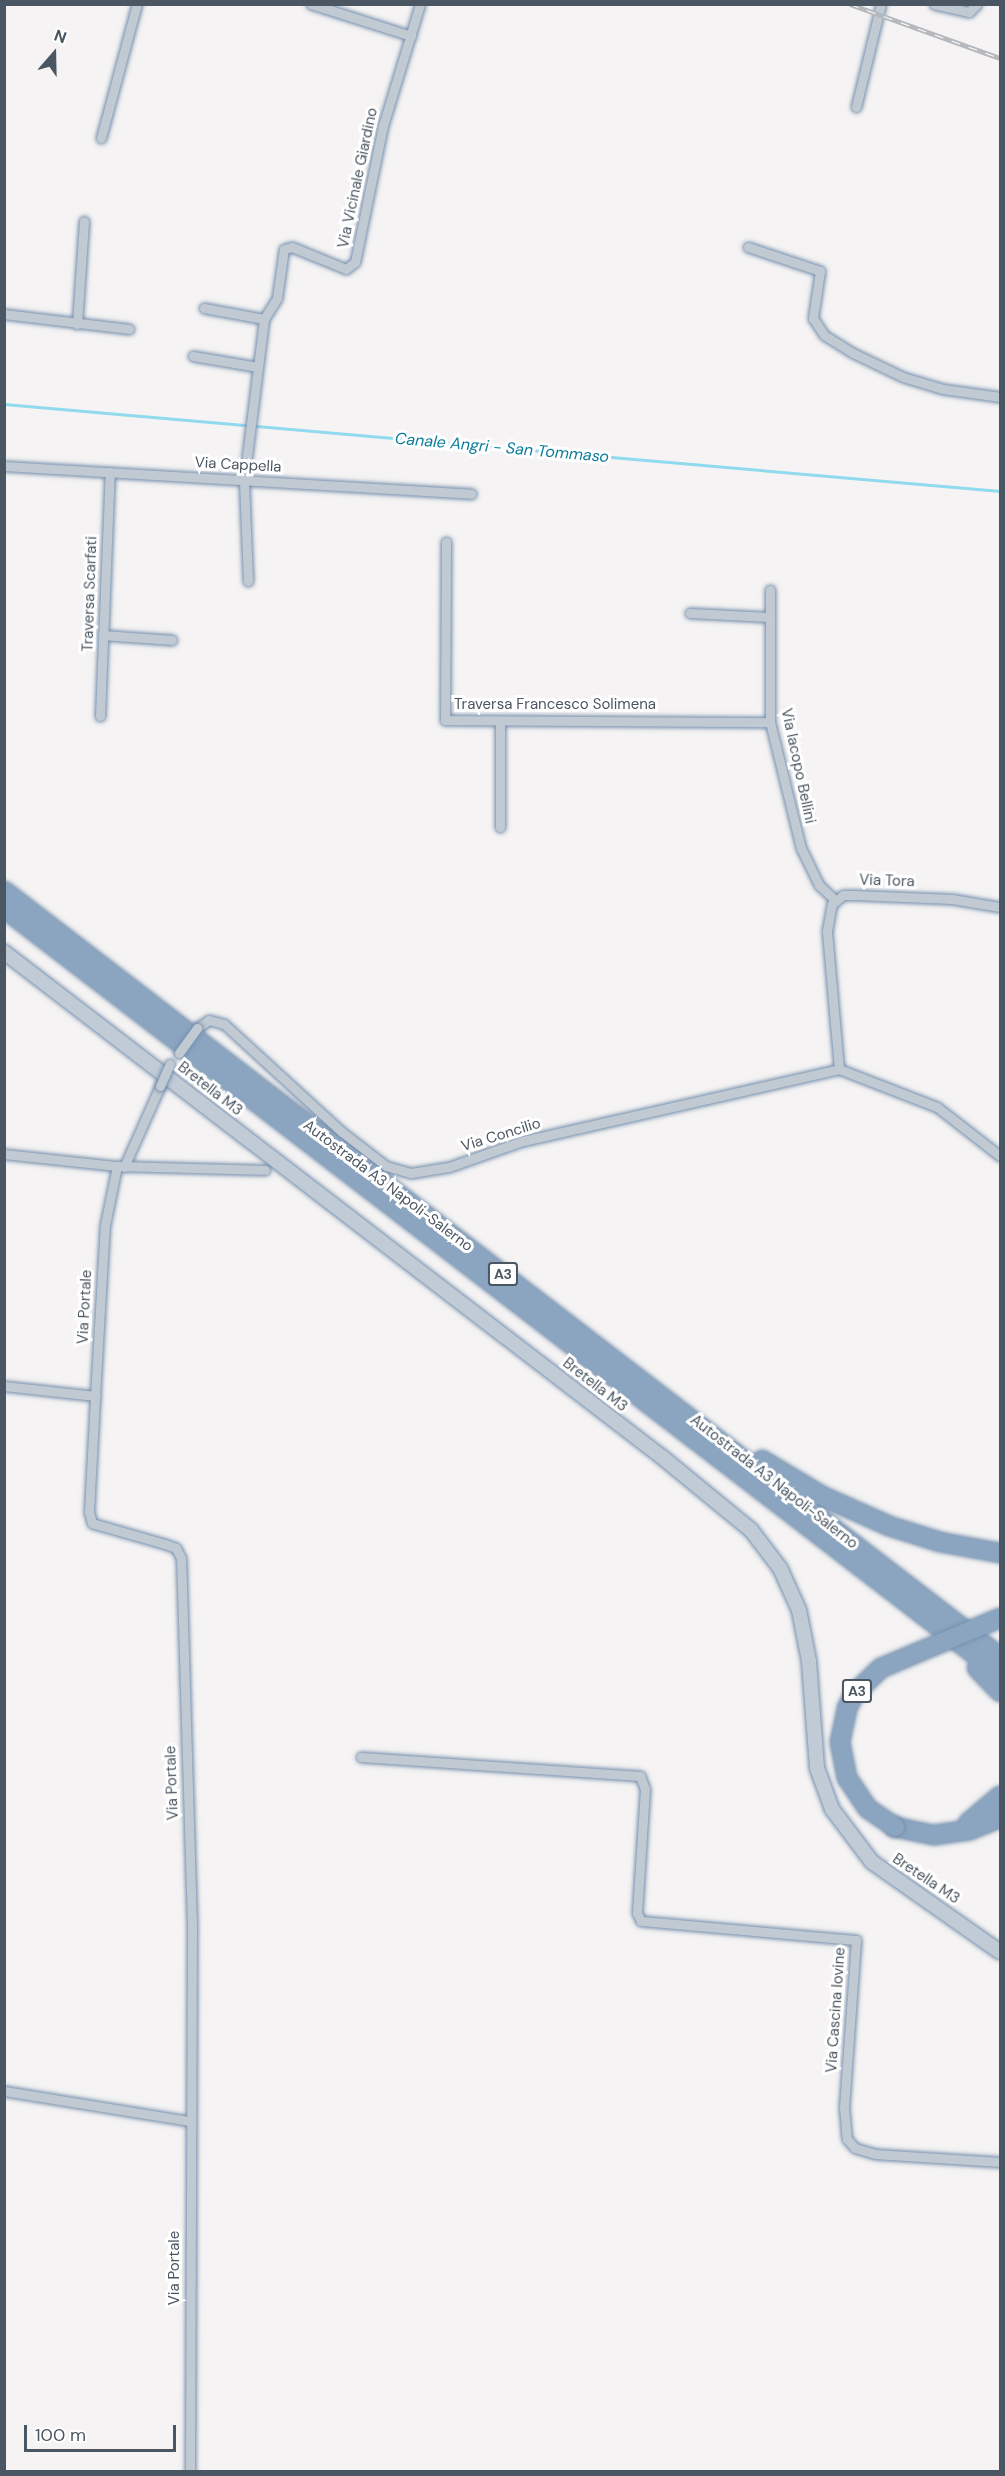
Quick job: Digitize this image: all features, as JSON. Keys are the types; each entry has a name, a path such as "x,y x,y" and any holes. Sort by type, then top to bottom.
{"highway":[{"name":"Autostrada A3 Napoli-Salerno","path":"4,891 1000,1657"},
{"name":"Autostrada A3 Napoli-Salerno","path":"4,908 1000,1674"},
{"name":"A3","path":"596,1346 684,1402 782,1473 859,1513 940,1542 1000,1553"},
{"name":"A3","path":"863,1568 1000,1692"},
{"name":"A3","path":"1000,1618 881,1668 856,1692 848,1708 840,1742 847,1778 868,1809 895,1827 934,1835 970,1830 1000,1818"},
{"name":"A3","path":"951,1832 982,1815 1000,1796"}],"street":[{"path":"101,138 137,4"},
{"path":"311,4 411,36"},
{"name":"Via Vicinale Giardino","path":"248,581 244,480 264,318 277,298 287,246 346,269 355,262 383,126 420,4"},
{"path":"856,107 881,4"},
{"path":"934,4 969,12 977,4"},
{"path":"77,324 84,221"},
{"path":"748,247 820,271 813,318 824,335 854,353 903,377 943,389 1000,397"},
{"path":"204,308 264,318"},
{"path":"4,314 129,329"},
{"path":"193,356 258,367"},
{"name":"Via Cappella","path":"4,466 471,494"},
{"name":"Traversa Scarfati","path":"100,716 110,472"},
{"name":"Traversa Francesco Solimena","path":"446,542 445,720 770,722"},
{"name":"Via Iacopo Bellini","path":"770,590 770,722 801,848 819,885 836,901"},
{"path":"690,613 769,617"},
{"path":"103,635 172,640"},
{"path":"500,721 500,827"},
{"name":"Via Tora","path":"836,901 843,895 855,895 952,899 1000,907"},
{"path":"836,901 827,930 838,1069 937,1107 1000,1156"},
{"name":"Bretella M3","path":"4,952 678,1470 751,1530 780,1568 799,1610 809,1661 817,1768 832,1809 857,1846 886,1874 1000,1952"},
{"name":"Via Concilio","path":"120,1167 170,1064 197,1028 209,1020 224,1024 342,1132 386,1166 411,1173 449,1167 524,1141 838,1069"},
{"path":"4,1154 120,1167 200,1166 265,1170"},
{"name":"Via Portale","path":"120,1167 105,1226 89,1512 92,1523 176,1548 181,1558 192,1925 189,2121 190,2472"},
{"path":"4,1386 95,1396"},
{"name":"Via Cascina Iovine","path":"361,1757 640,1776 645,1789 638,1913 641,1921 856,1940 844,2107 847,2139 855,2148 876,2154 1000,2162"},
{"path":"4,2091 189,2121"}],"waterway":[{"name":"Canale Angri - San Tommaso","path":"4,404 1000,491"}],"railway":[{"path":"850,4 1000,58"}]}
